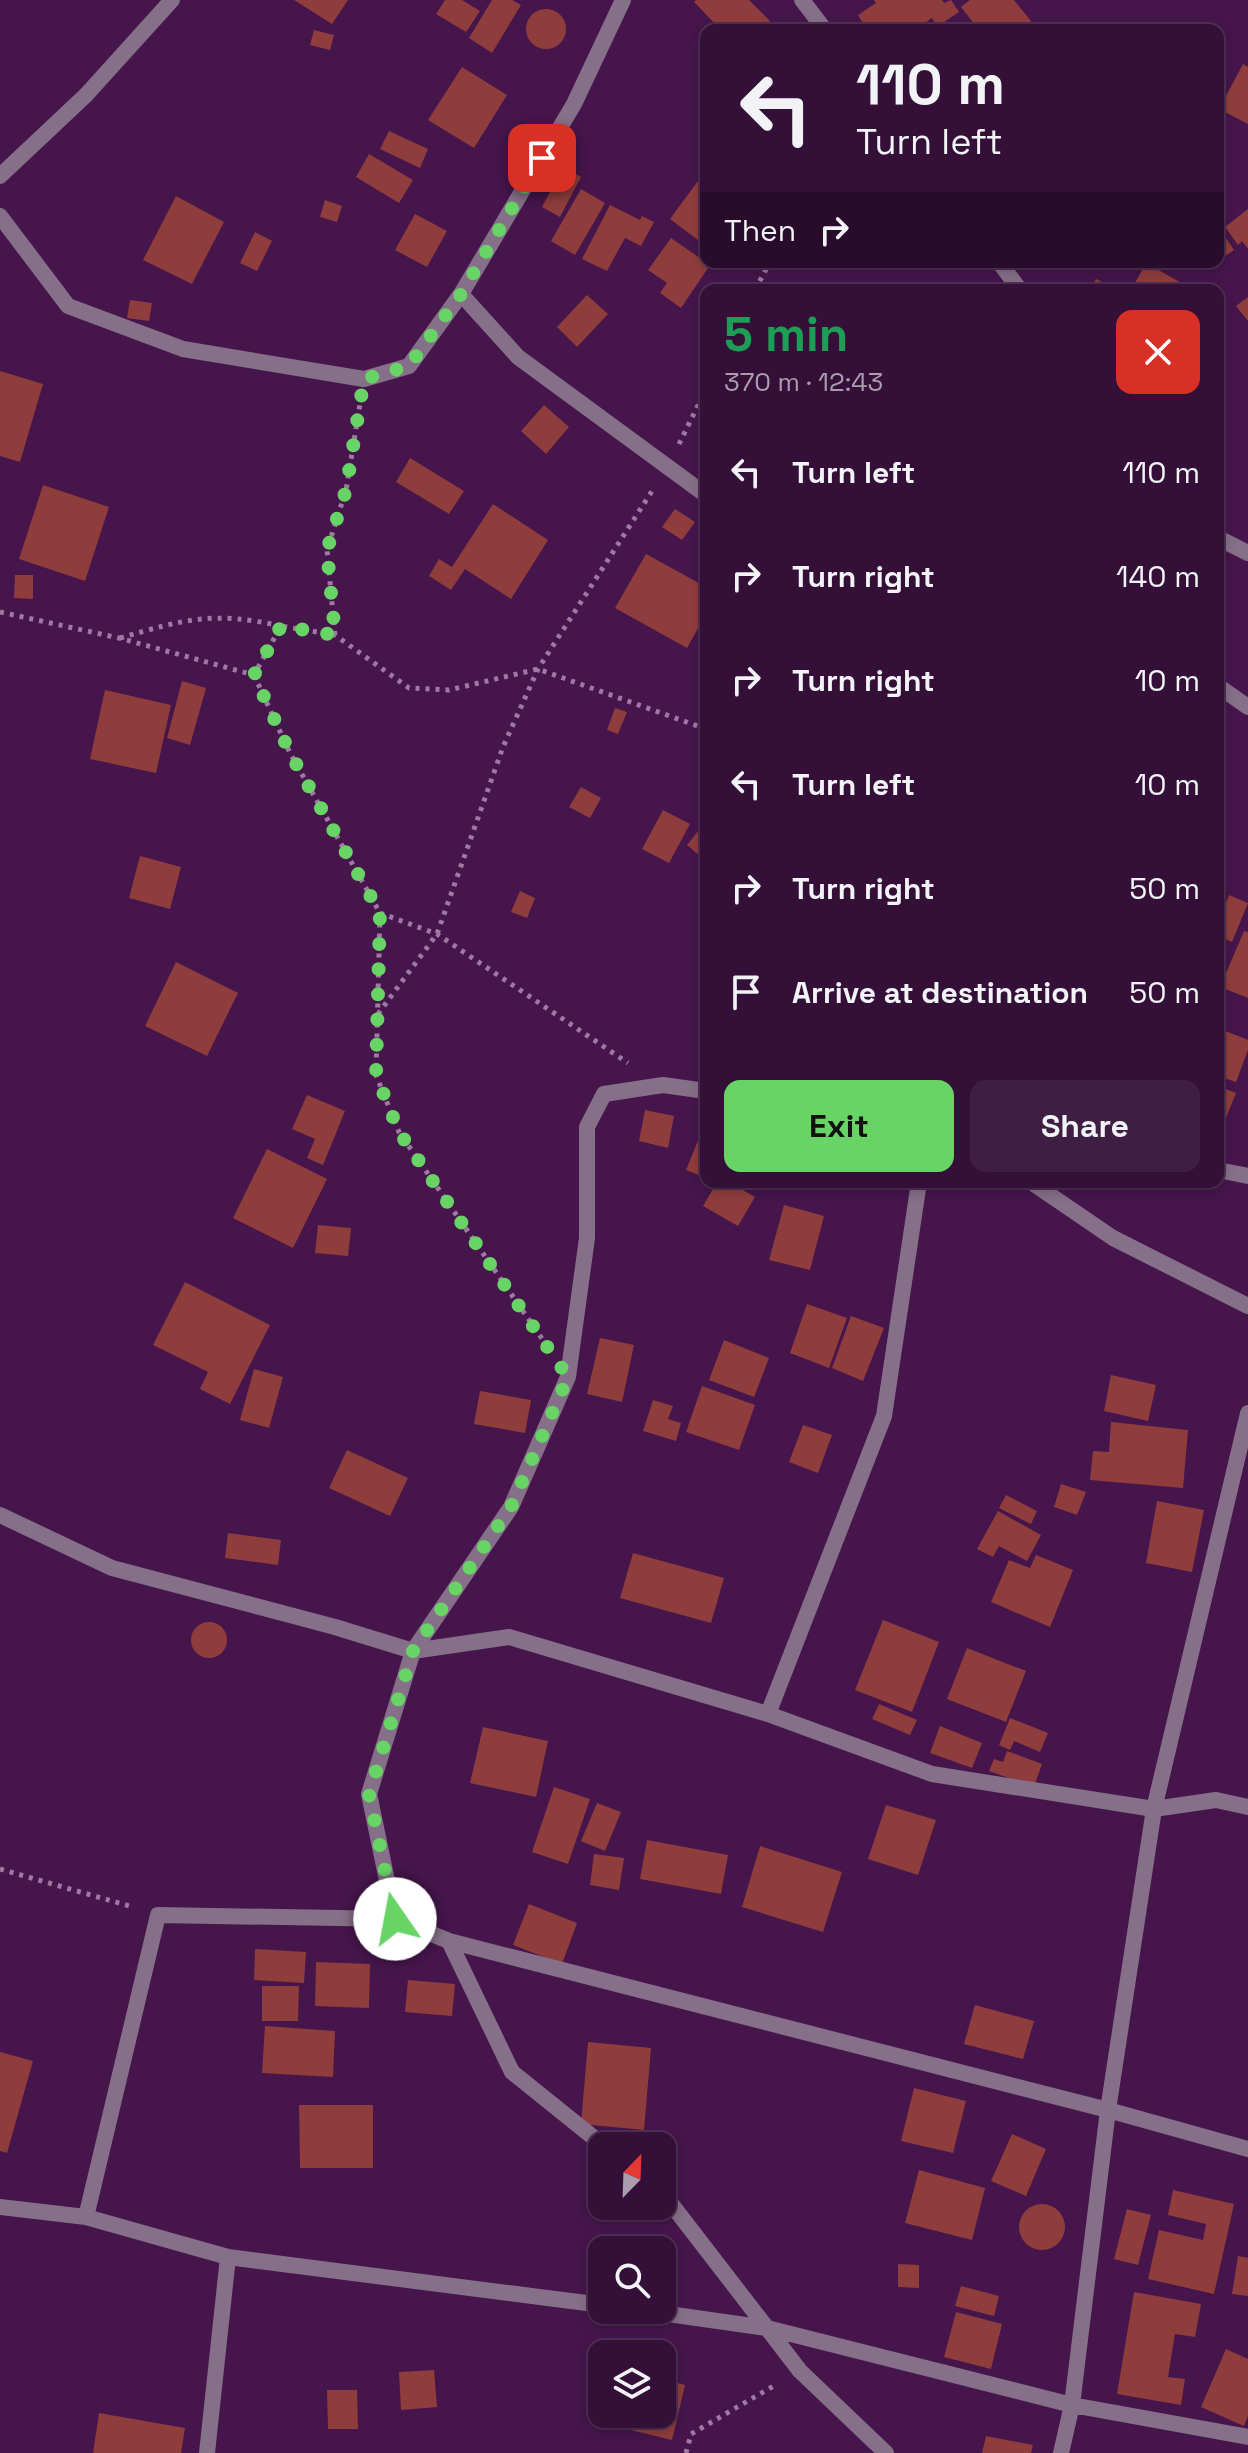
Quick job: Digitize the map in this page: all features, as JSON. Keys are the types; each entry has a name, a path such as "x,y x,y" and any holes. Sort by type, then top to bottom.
{"street":[{"path":"0,176 86,95 172,0"},
{"path":"0,216 68,306 183,349 364,379 409,366 461,294 574,104 623,0"},
{"path":"802,0 820,24"},
{"path":"461,294 518,357 700,491"},
{"path":"1224,541 1248,553"},
{"path":"1224,690 1248,707"},
{"path":"395,1919 369,1794 413,1651 511,1507 568,1377 587,1238 587,1127 604,1094 663,1085 700,1090"},
{"path":"1224,1171 1248,1176"},
{"path":"768,1714 884,1416 918,1188"},
{"path":"1040,1188 1113,1238 1248,1306"},
{"path":"1061,2453 1072,2405 1108,2110 1154,1809 1248,1413"},
{"path":"0,1515 112,1568 335,1627 413,1651 509,1637 768,1714 932,1774 1154,1809 1216,1800 1248,1807"},
{"path":"86,2217 158,1915 395,1919 449,1941 1108,2110 1248,2149"},
{"path":"449,1941 512,2072 588,2133"},
{"path":"0,2207 86,2217 228,2257 588,2303"},
{"path":"676,2210 800,2371 886,2453"},
{"path":"207,2453 228,2257"},
{"path":"676,2315 767,2328 1072,2405 1248,2437"}],"path":[{"path":"335,635 327,550 346,490 364,379"},
{"path":"377,1014 437,934 503,747 538,669 667,469 700,401"},
{"path":"0,612 119,638 254,675 290,753 380,913 376,1075 399,1132 568,1377"},
{"path":"119,638 189,618 242,618 335,635 409,688 449,690 538,669 700,727"},
{"path":"254,675 281,626"},
{"path":"380,913 437,934 663,1085"},
{"path":"0,1869 158,1915"},
{"path":"686,2453 691,2434 800,2371"}],"building":[{"path":"294,0 348,0 332,24"},
{"path":"445,0 462,0 480,11 466,32 436,14"},
{"path":"492,0 512,0 521,5 492,53 469,38"},
{"path":"749,0 770,21 767,24 715,24 694,2"},
{"path":"874,0 942,0 944,3 951,0 959,12 941,24 935,24 932,18 924,24 863,24 858,15 876,3"},
{"path":"970,0 1014,0 1033,24 974,24 961,7"},
{"path":"546,9 560,15 566,29 560,43 546,49 532,43 526,29 532,15"},
{"path":"314,30 334,35 330,50 310,45"},
{"path":"1243,64 1248,67 1248,124 1224,112 1224,100"},
{"path":"462,67 507,95 474,148 428,120"},
{"path":"389,131 428,149 420,168 380,149"},
{"path":"369,154 413,180 399,203 356,177"},
{"path":"563,167 581,177 560,217 542,207"},
{"path":"700,178 700,242 670,219"},
{"path":"581,189 605,203 575,255 551,241"},
{"path":"176,196 224,222 192,284 143,260"},
{"path":"325,200 342,206 337,222 320,217"},
{"path":"610,205 640,220 642,216 654,222 641,246 625,238 607,271 582,259"},
{"path":"1248,209 1248,249 1242,241 1238,245 1225,227"},
{"path":"415,214 447,231 427,267 395,250"},
{"path":"255,232 272,241 257,271 240,263"},
{"path":"1224,235 1234,250 1224,257"},
{"path":"671,238 700,258 700,268 708,268 681,308 660,293 667,283 648,270"},
{"path":"1143,268 1155,268 1183,284 1134,284"},
{"path":"587,295 608,314 577,347 557,327"},
{"path":"1248,297 1248,321 1236,306"},
{"path":"130,300 152,303 149,321 127,318"},
{"path":"0,371 43,384 20,462 0,456"},
{"path":"544,405 569,427 546,454 521,431"},
{"path":"410,458 464,491 449,514 396,482"},
{"path":"43,485 109,507 85,581 19,559"},
{"path":"493,504 548,540 511,599 465,569 451,590 429,576 439,559 452,567"},
{"path":"675,509 695,522 682,540 662,527"},
{"path":"646,554 700,584 700,625 687,648 615,608"},
{"path":"15,575 33,575 33,599 14,598"},
{"path":"182,681 206,688 190,745 167,738"},
{"path":"105,690 171,705 156,773 90,759"},
{"path":"615,708 627,712 618,734 607,730"},
{"path":"581,787 601,798 590,818 569,807"},
{"path":"663,810 690,824 669,863 642,849"},
{"path":"700,829 700,856 687,845"},
{"path":"140,856 181,867 170,909 129,898"},
{"path":"520,891 535,898 527,918 511,912"},
{"path":"1229,895 1248,903 1232,942 1224,939 1224,908"},
{"path":"1244,931 1248,932 1248,998 1224,989 1224,978"},
{"path":"176,962 238,993 207,1056 145,1026"},
{"path":"1224,1030 1248,1040 1248,1050 1236,1082 1224,1078"},
{"path":"1224,1088 1236,1093 1224,1123"},
{"path":"307,1095 345,1111 323,1165 307,1158 315,1139 292,1129"},
{"path":"645,1110 674,1116 668,1148 639,1141"},
{"path":"700,1136 700,1176 686,1170"},
{"path":"267,1149 327,1179 293,1248 233,1218"},
{"path":"714,1188 739,1188 755,1197 738,1226 703,1206"},
{"path":"784,1205 824,1216 810,1270 769,1260"},
{"path":"318,1225 351,1228 348,1256 315,1253"},
{"path":"185,1282 270,1325 230,1404 200,1389 208,1372 153,1345"},
{"path":"807,1304 847,1318 829,1368 790,1353"},
{"path":"851,1316 884,1328 863,1381 832,1368"},
{"path":"600,1338 634,1345 622,1402 587,1394"},
{"path":"724,1340 769,1358 754,1397 709,1380"},
{"path":"254,1369 283,1377 269,1428 240,1420"},
{"path":"1111,1375 1156,1385 1148,1421 1104,1411"},
{"path":"702,1386 755,1405 739,1450 686,1432"},
{"path":"480,1391 531,1400 525,1433 474,1424"},
{"path":"653,1400 673,1406 668,1419 681,1423 676,1441 643,1431"},
{"path":"1111,1422 1188,1430 1183,1488 1090,1480 1093,1451 1109,1452"},
{"path":"803,1425 832,1435 818,1473 789,1462"},
{"path":"347,1450 408,1478 390,1516 329,1488"},
{"path":"1061,1484 1086,1492 1077,1515 1054,1507"},
{"path":"1006,1495 1037,1511 1031,1524 999,1508"},
{"path":"1157,1501 1204,1510 1192,1572 1146,1563"},
{"path":"998,1511 1041,1535 1027,1561 999,1546 993,1557 977,1549"},
{"path":"228,1533 281,1540 278,1565 225,1558"},
{"path":"633,1553 724,1578 711,1623 620,1598"},
{"path":"1036,1555 1073,1570 1050,1627 991,1602 1009,1560 1030,1568"},
{"path":"883,1620 939,1642 912,1712 855,1690"},
{"path":"209,1622 222,1627 227,1640 222,1653 209,1658 196,1653 191,1640 196,1627"},
{"path":"967,1648 1026,1671 1006,1722 947,1699"},
{"path":"879,1704 917,1720 910,1735 872,1719"},
{"path":"1010,1718 1048,1733 1040,1752 1014,1741 1010,1750 999,1745"},
{"path":"940,1726 982,1743 972,1768 930,1753"},
{"path":"483,1727 548,1741 536,1797 470,1783"},
{"path":"1007,1751 1042,1764 1034,1787 989,1771 994,1759 1003,1762"},
{"path":"554,1787 590,1799 568,1864 532,1852"},
{"path":"597,1803 621,1812 605,1851 581,1841"},
{"path":"886,1805 936,1820 918,1875 868,1859"},
{"path":"647,1840 728,1855 721,1894 640,1879"},
{"path":"760,1846 842,1872 823,1932 742,1907"},
{"path":"594,1854 624,1858 619,1890 590,1885"},
{"path":"529,1904 577,1923 562,1964 513,1945"},
{"path":"255,1949 306,1952 304,1983 254,1980"},
{"path":"316,1962 370,1964 369,2008 315,2006"},
{"path":"408,1980 455,1984 452,2016 405,2012"},
{"path":"262,1986 299,1986 298,2021 262,2021"},
{"path":"975,2005 1034,2021 1023,2059 964,2044"},
{"path":"265,2026 335,2031 333,2077 262,2073"},
{"path":"588,2042 651,2048 644,2130 581,2124"},
{"path":"0,2052 33,2061 7,2153 0,2151"},
{"path":"914,2088 966,2101 953,2153 901,2141"},
{"path":"299,2105 373,2105 373,2168 300,2168"},
{"path":"1012,2134 1046,2149 1026,2196 991,2181"},
{"path":"919,2170 985,2188 972,2240 905,2223"},
{"path":"1173,2190 1234,2204 1214,2294 1148,2279 1159,2230 1203,2240 1206,2224 1168,2215"},
{"path":"1042,2204 1058,2211 1065,2227 1058,2243 1042,2250 1026,2243 1019,2227 1026,2211"},
{"path":"1127,2209 1151,2215 1138,2265 1114,2259"},
{"path":"1238,2256 1248,2258 1248,2296 1232,2294"},
{"path":"898,2264 919,2265 919,2288 898,2287"},
{"path":"961,2286 999,2296 994,2316 955,2306"},
{"path":"1134,2292 1201,2304 1195,2337 1175,2334 1168,2377 1185,2379 1181,2405 1117,2394"},
{"path":"956,2312 1002,2324 991,2369 944,2357"},
{"path":"1226,2349 1248,2359 1248,2416 1244,2426 1201,2407"},
{"path":"434,2370 437,2407 401,2410 399,2372"},
{"path":"676,2383 685,2385 676,2423"},
{"path":"327,2390 357,2390 358,2429 328,2429"},
{"path":"99,2413 185,2428 181,2453 93,2453"},
{"path":"622,2428 675,2428 672,2440"},
{"path":"986,2436 1033,2445 1031,2453 982,2453"}],"route":[{"path":"395,1919 369,1794 413,1651 511,1507 568,1377 399,1132 376,1075 380,913 290,753 277,719 254,675 281,626 335,635 327,550 346,490 364,379 409,366 461,294 542,158"}]}
